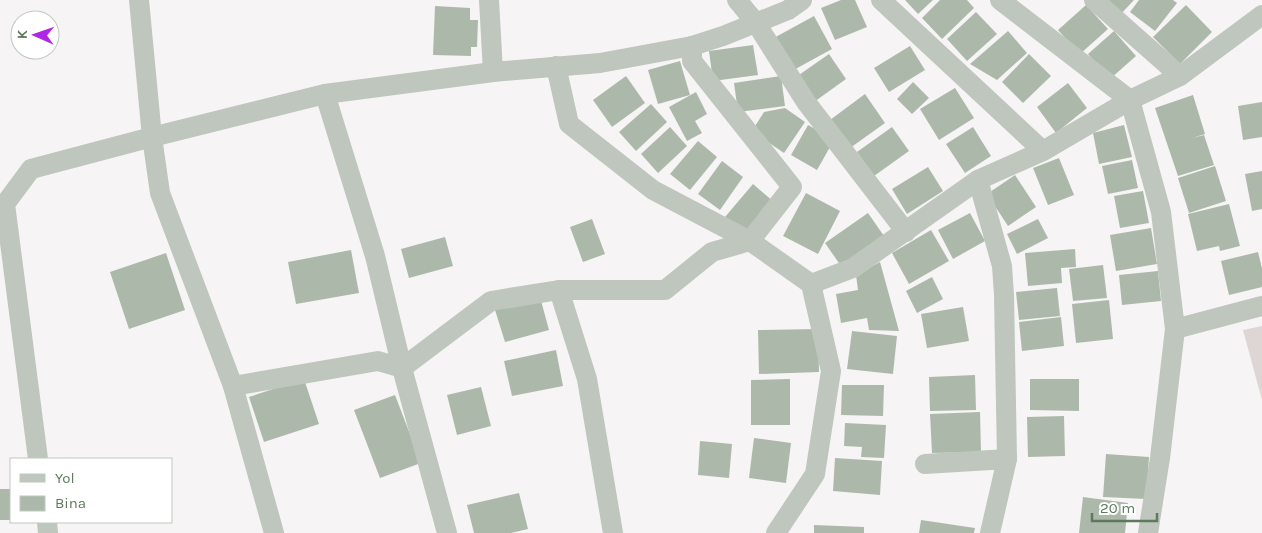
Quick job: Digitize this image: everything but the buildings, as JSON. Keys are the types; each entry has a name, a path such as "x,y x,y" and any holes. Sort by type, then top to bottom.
{"street":[{"path":"139,0 152,137 160,193 233,386 274,533"},
{"path":"489,0 494,72"},
{"path":"737,0 756,23 806,102 906,232"},
{"path":"38,458 5,204 31,169 325,94 494,72 600,63 692,46 788,10 802,0"},
{"path":"881,0 1043,151"},
{"path":"1000,0 1130,100 1161,212 1175,329 1160,458 1148,533"},
{"path":"1094,0 1180,76"},
{"path":"812,284 853,268 978,180 1043,151 1130,100 1180,76 1262,15"},
{"path":"402,368 491,301 559,290 665,290 712,252 750,241 792,187 692,61 692,46"},
{"path":"556,66 569,124 653,190 750,241 812,284 830,371 815,474 776,533"},
{"path":"325,94 375,256 402,368 447,533"},
{"path":"978,180 1002,266 1004,295 1007,459 990,533"},
{"path":"559,290 588,379 613,533"},
{"path":"1175,329 1262,306"},
{"path":"233,386 378,361 402,368"},
{"path":"925,464 1007,459"}],"shaded area":[{"path":"1262,326 1262,400 1243,330"}]}
